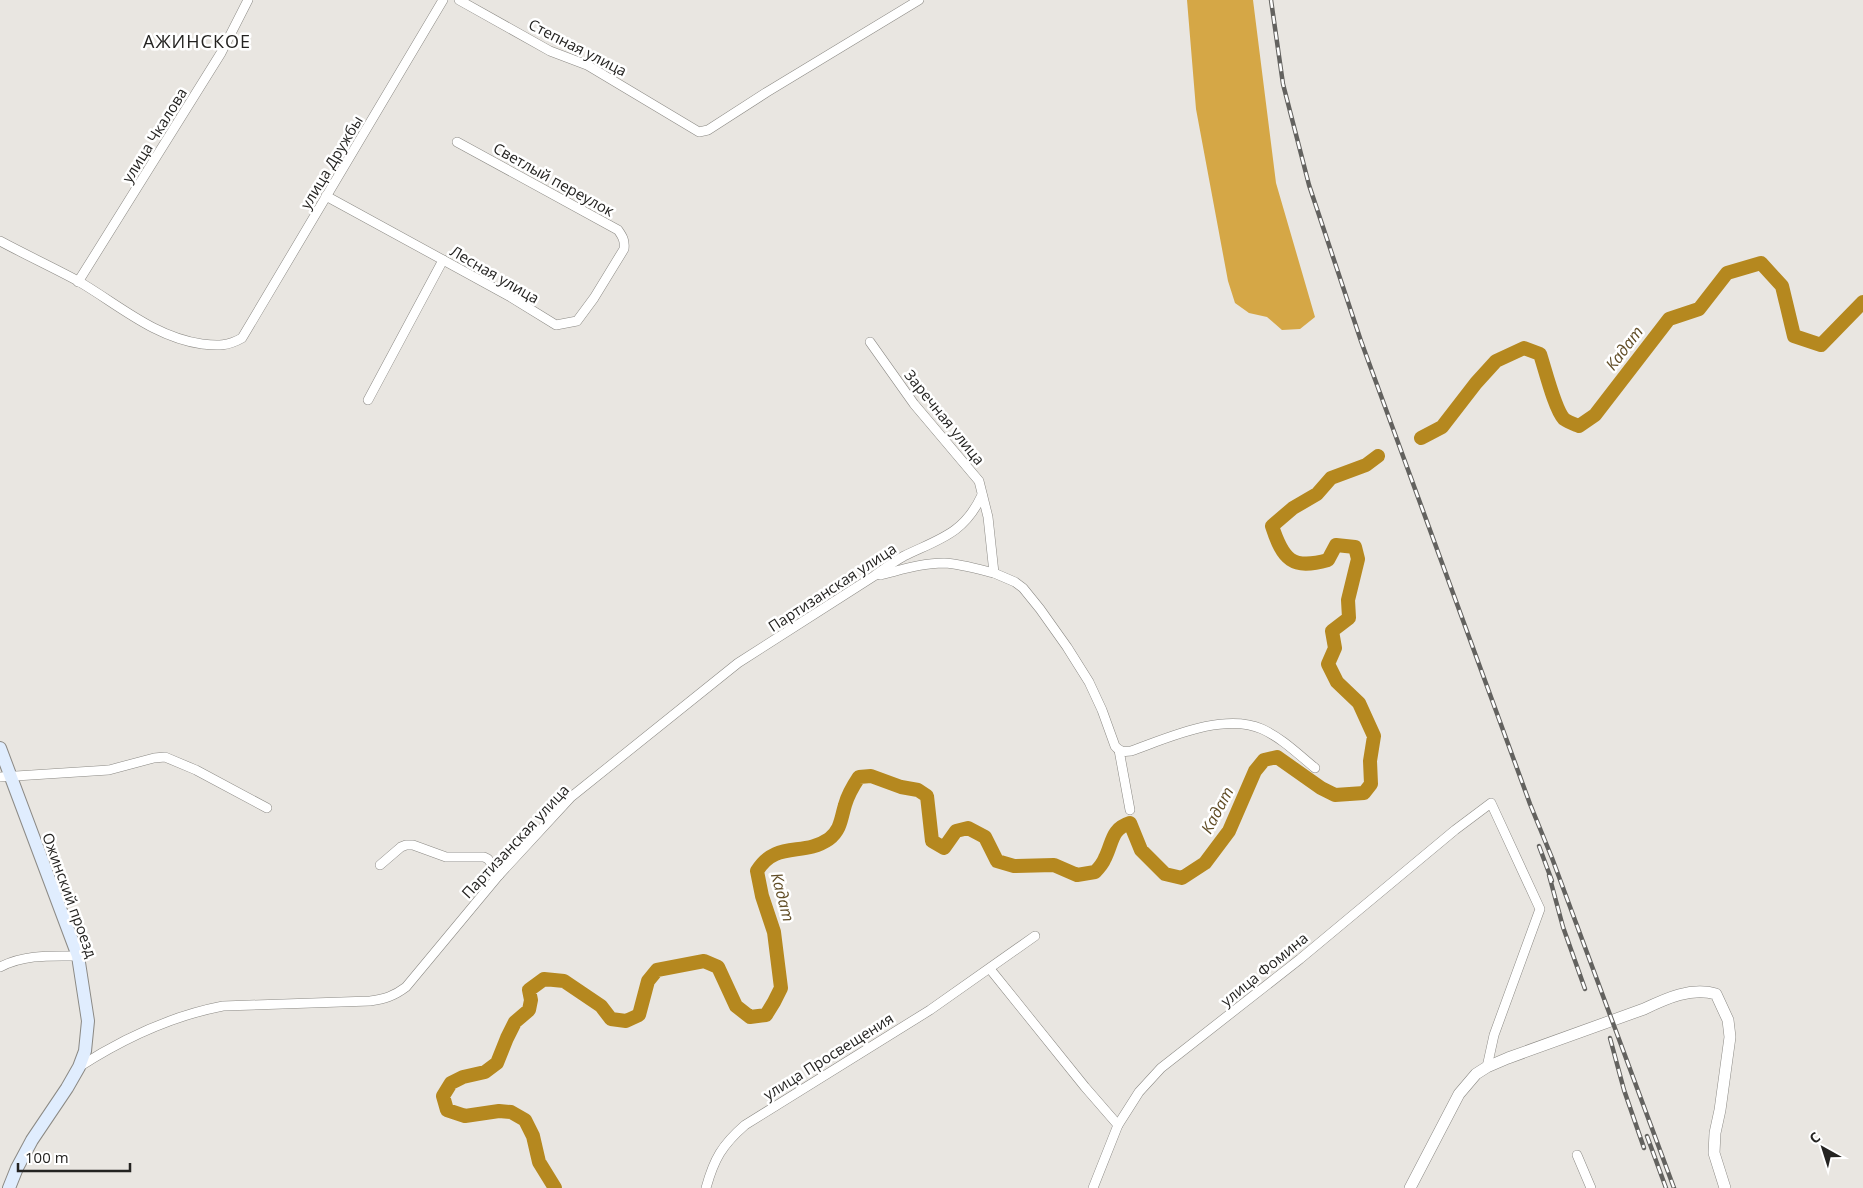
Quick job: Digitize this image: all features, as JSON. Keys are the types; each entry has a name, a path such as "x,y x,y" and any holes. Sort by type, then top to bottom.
{"main road":[{"name":"Ожинский проезд","path":"0,748 5,776 78,956 88,1021 85,1051 79,1067 32,1140 9,1188"}],"street":[{"name":"улица Чкалова","path":"78,282 221,53 248,0"},
{"name":"улица Дружбы","path":"78,282 142,323 159,332 188,342 219,346 231,344 242,338 443,0"},
{"name":"Степная улица","path":"459,0 550,51 586,65 699,132 708,130 919,0"},
{"name":"Светлый переулок","path":"457,142 618,230 625,242 624,249"},
{"name":"Лесная улица","path":"326,196 509,296 556,325 577,321 594,298 624,249"},
{"path":"0,241 78,282"},
{"path":"368,400 443,260"},
{"name":"Заречная улица","path":"870,342 914,404 974,474 982,488 988,517 994,573"},
{"name":"Партизанская улица","path":"79,1067 128,1038 160,1024 203,1010 223,1006 370,1002 390,998 406,987 499,875 571,797 738,663 903,556 936,542 953,531 966,521 975,510 982,495"},
{"path":"874,576 918,566 945,563 994,573 1023,588 1056,632 1089,682 1119,750 1130,810"},
{"path":"1119,750 1131,751 1187,731 1216,725 1237,724 1263,729 1315,768"},
{"path":"5,776 109,770 154,758 165,757 196,770 267,808"},
{"name":"улица Фомина","path":"1094,1188 1118,1125 1139,1092 1161,1068 1300,959 1455,830 1491,803 1540,909 1494,1034 1487,1067"},
{"path":"380,866 401,847 413,845 446,857 484,857 488,859 499,875"},
{"name":"улица Просвещения","path":"706,1188 719,1152 729,1139 745,1125 930,1010 1035,936"},
{"path":"0,967 27,957 78,956"},
{"path":"990,969 1118,1125"},
{"path":"1410,1188 1446,1116 1468,1082 1487,1067 1560,1038 1644,1009 1665,999 1704,990 1716,994 1728,1020 1730,1037 1720,1110 1715,1132 1714,1153 1725,1188"},
{"path":"1577,1156 1591,1188"}],"shaded area":[{"path":"1187,0 1253,0 1276,183 1315,317 1300,329 1282,330 1267,317 1249,313 1235,303 1228,281 1196,109"}],"waterway":[{"name":"Кадат","path":"1421,438 1442,427 1476,383 1496,361 1524,348 1540,354 1561,414 1564,419 1579,426 1595,415 1669,319 1699,309 1727,273 1761,263 1782,286 1794,336 1821,345 1863,302"},
{"name":"Кадат","path":"555,1188 539,1162 533,1136 525,1120 511,1112 499,1111 465,1116 447,1110 443,1096 451,1083 463,1077 485,1072 497,1063 515,1022 529,1010 531,1000 529,990 544,979 564,981 601,1006 611,1019 626,1021 639,1015 648,981 657,970 704,961 718,967 736,1006 750,1017 766,1015 781,988 774,932 762,896 757,871 764,861 773,855 809,847 829,839 836,832 840,824 846,801 859,777 871,776 901,787 918,790 927,796 932,841 944,848 956,831 968,828 985,837 997,861 1014,866 1054,865 1077,875 1095,872 1104,860 1116,832 1130,823 1141,850 1165,874 1182,878 1205,863 1229,831 1255,771 1264,760 1277,757 1321,788 1335,795 1364,793 1371,784 1370,761 1374,736 1359,703 1337,682 1328,664 1335,648 1332,631 1349,618 1348,600 1358,559 1355,547 1336,545 1328,560 1306,564 1297,563 1291,560 1280,547 1272,526 1293,508 1317,494 1331,478 1366,465 1378,456"}],"railway":[{"path":"1271,0 1283,84 1309,185 1361,341 1530,804 1552,858 1674,1188"},
{"path":"1539,846 1552,881"},
{"path":"1549,875 1563,927 1585,989"},
{"path":"1610,1038 1624,1090 1644,1148"},
{"path":"1647,1136 1666,1188"}],"district":[{"name":"АЖИНСКОЕ","path":"197,41"}]}
